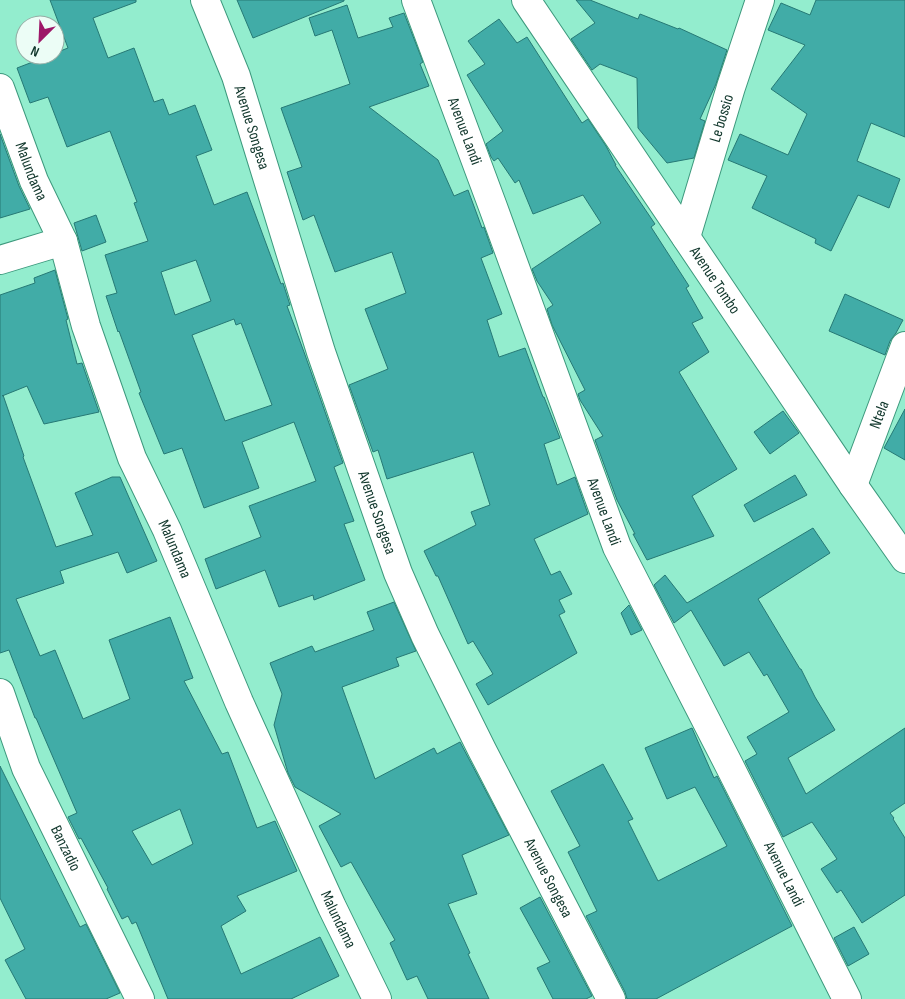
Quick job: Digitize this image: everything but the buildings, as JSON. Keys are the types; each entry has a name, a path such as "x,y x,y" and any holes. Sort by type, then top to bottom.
{"street":[{"name":"Avenue Songesa","path":"205,0 236,76 320,352 398,573 425,636 611,999"},
{"name":"Avenue Landi","path":"416,0 617,547 847,999"},
{"name":"Avenue Tombo","path":"526,0 853,485 905,558"},
{"name":"Le bossio","path":"686,237 731,87 760,0"},
{"name":"Malundama","path":"0,88 34,181 63,241 86,326 132,458 167,530 239,702 332,907 377,999"},
{"path":"0,260 63,241"},
{"name":"Ntela","path":"853,485 905,346"},
{"name":"Banzadio","path":"1,698 26,768 140,999"}]}
